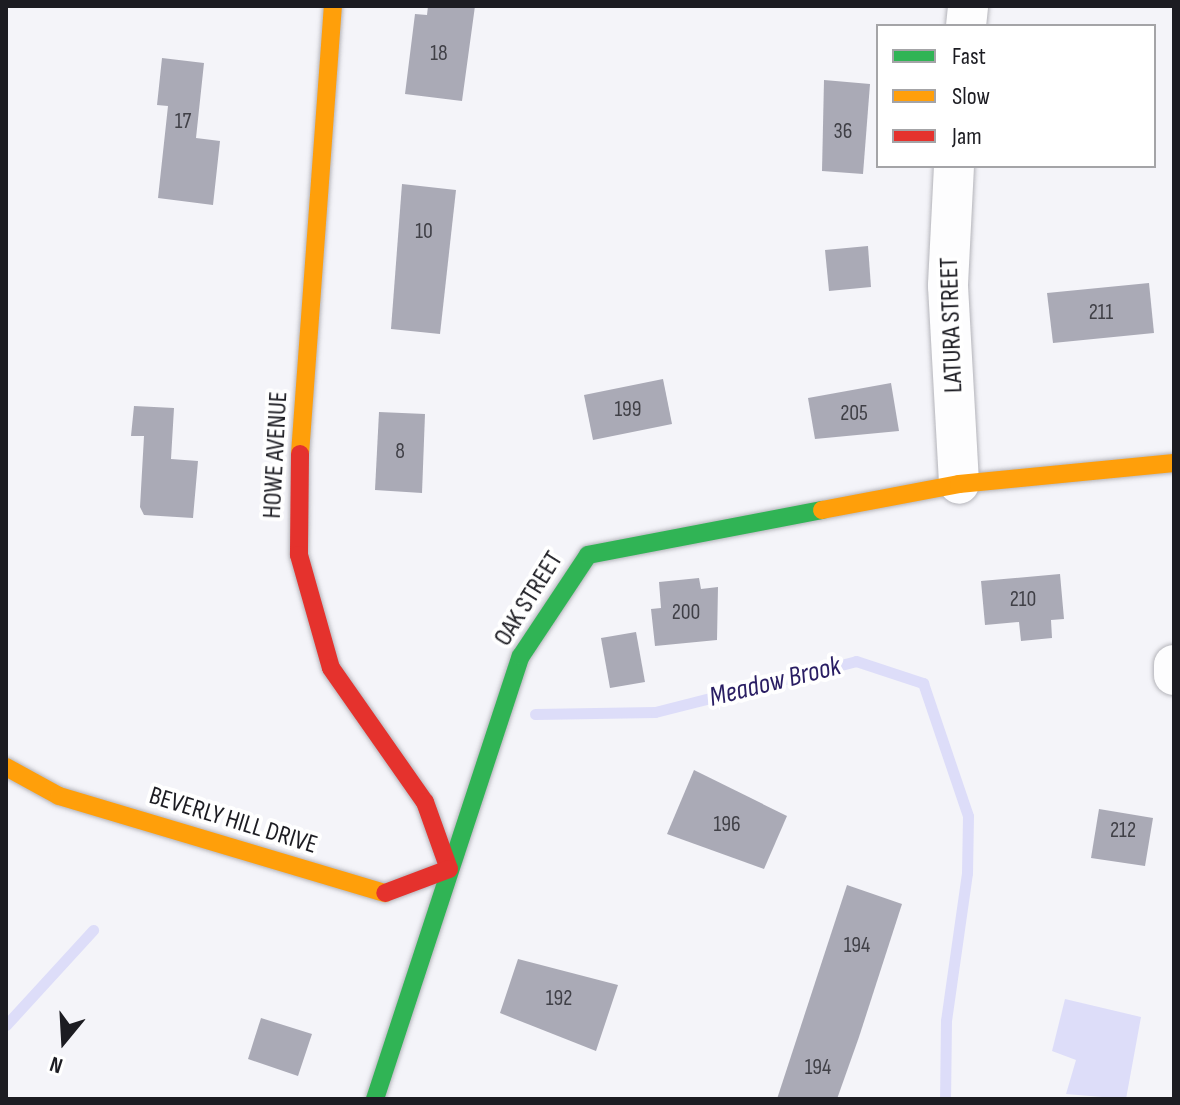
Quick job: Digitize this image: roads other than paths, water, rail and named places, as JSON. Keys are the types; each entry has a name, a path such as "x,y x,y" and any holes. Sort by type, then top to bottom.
{"street":[{"name":"HOWE AVENUE","path":"333,6 298,485 299,555 331,668 425,802 449,869"},
{"name":"LATURA STREET","path":"954,168 948,286 959,484"},
{"name":"OAK STREET","path":"375,1099 521,656 588,555 959,484 1174,463"},
{"path":"1174,665 1174,675"},
{"name":"BEVERLY HILL DRIVE","path":"6,767 59,796 385,893 449,869"}],"water":[{"path":"1065,999 1141,1017 1126,1099 1066,1094 1076,1060 1052,1051"}],"waterway":[{"name":"Meadow Brook","path":"535,714 655,712 856,661 923,683 968,816 967,873 946,1021 945,1099"},
{"name":"Meadow Brook","path":"6,1025 93,930"}]}
